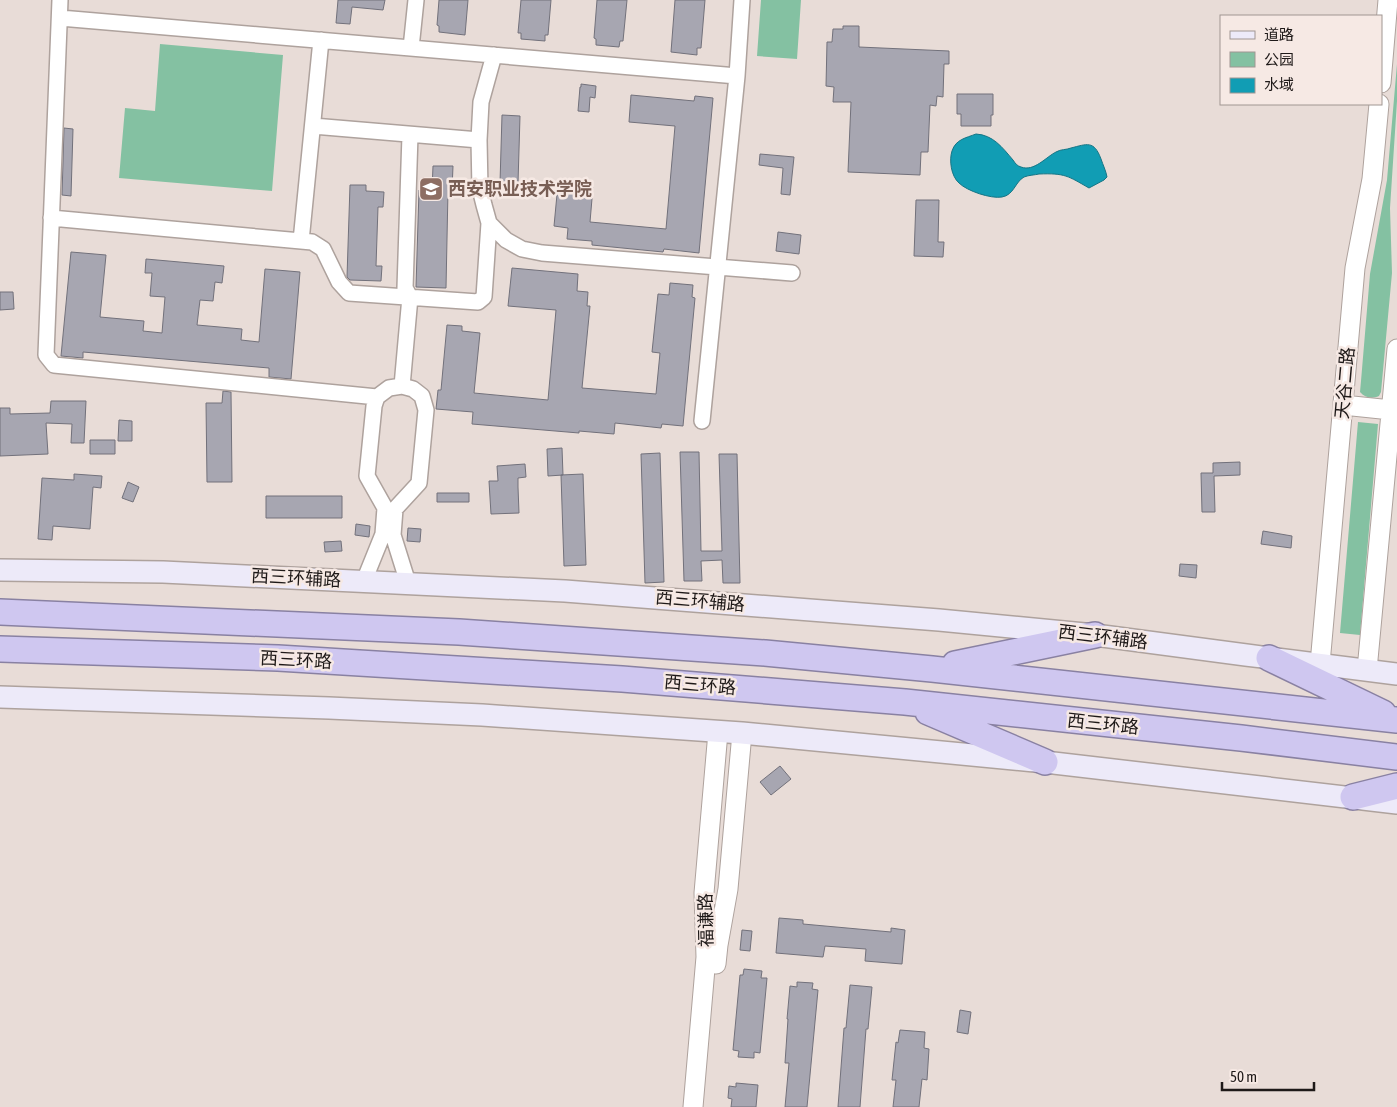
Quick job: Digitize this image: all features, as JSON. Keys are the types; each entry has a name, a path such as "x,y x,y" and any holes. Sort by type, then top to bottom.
{"highway":[{"name":"西三环路","path":"0,612 459,632 765,653 932,669 1397,720"},
{"path":"932,669 1094,635"},
{"name":"西三环路","path":"0,649 288,659 622,679 905,702 1241,738 1397,757"},
{"path":"1269,658 1397,720"},
{"path":"905,702 1045,762"},
{"path":"1353,797 1397,786"}],"main road":[{"name":"西三环辅路","path":"0,570 164,572 565,591 940,620 1094,635 1397,674"},
{"path":"0,697 482,715 742,733 1045,762 1397,802"}],"street":[{"path":"60,0 46,355 54,365 377,397"},
{"path":"412,48 416,0"},
{"path":"702,421 737,76 742,0"},
{"path":"1382,71 1388,0"},
{"path":"60,18 737,76"},
{"path":"301,241 320,40"},
{"path":"51,218 312,242 324,250 339,282 348,293 478,302 484,297 489,223 480,189 478,140 482,102 494,55"},
{"name":"天谷二路","path":"1320,664 1355,268 1372,180 1379,105"},
{"path":"313,126 478,140"},
{"path":"402,386 410,297 405,288 410,135"},
{"path":"489,223 506,240 522,249 542,253 792,273"},
{"path":"1367,670 1397,349"},
{"path":"364,581 383,534 385,508 367,476 374,406 377,397 388,388 402,386 413,389 422,396 426,410 419,483 395,509 393,535 408,583"},
{"path":"1343,405 1391,410"},
{"name":"福谦路","path":"693,1107 706,956 704,893 718,732"},
{"name":"福谦路","path":"704,1107 718,946 728,889 742,733"}],"green space":[{"path":"761,0 801,0 797,59 757,56"},
{"path":"160,44 283,55 272,191 119,178 125,108 155,111"},
{"path":"1397,64 1397,101 1390,208 1392,273 1381,392 1379,396 1371,398 1364,396 1360,392 1370,274 1387,180"},
{"path":"1358,422 1378,424 1360,635 1340,633"}],"water":[{"path":"976,134 992,139 1001,146 1017,165 1026,168 1035,166 1058,151 1081,145 1093,146 1098,153 1107,177 1089,188 1066,176 1039,174 1024,177 1006,196 992,197 979,194 956,180 952,172 951,163 952,151 956,144"}],"building":[{"path":"338,0 385,0 383,10 352,7 350,24 336,23"},
{"path":"439,0 468,0 465,35 439,32 439,26 437,25"},
{"path":"521,0 551,0 548,35 545,35 545,41 521,39 521,33 518,33"},
{"path":"597,0 627,0 623,41 620,41 619,47 596,45 596,39 594,38"},
{"path":"675,0 705,0 701,48 697,48 697,55 671,52"},
{"path":"843,26 859,26 859,47 949,51 949,64 944,64 943,97 937,96 936,106 930,105 928,152 921,152 920,175 848,172 851,102 833,102 834,87 826,86 827,42 832,42 833,29 843,29"},
{"path":"581,84 596,86 595,98 590,97 589,112 578,111"},
{"path":"957,94 993,94 991,126 961,126 961,114 957,114"},
{"path":"631,95 694,101 695,96 713,98 699,253 664,249 663,252 592,245 592,241 567,239 568,228 554,226 558,184 593,187 590,222 666,229 675,126 629,122"},
{"path":"502,115 520,116 518,183 500,183"},
{"path":"64,128 73,129 71,196 62,195"},
{"path":"760,154 794,157 790,195 781,194 783,168 759,165"},
{"path":"433,166 453,166 452,190 448,190 446,288 416,287 419,190 432,190"},
{"path":"350,185 366,185 366,191 384,192 383,207 378,207 376,266 382,266 381,281 350,280 347,277"},
{"path":"916,200 939,200 938,242 944,242 943,257 914,256"},
{"path":"778,232 801,235 799,254 776,251"},
{"path":"71,252 106,255 100,317 144,321 143,331 162,333 165,297 150,296 152,273 145,273 146,259 224,266 222,283 215,282 213,301 200,300 197,325 242,329 241,340 259,342 265,269 300,272 291,379 269,377 269,368 83,352 83,358 61,356"},
{"path":"512,268 578,274 577,291 588,292 587,306 590,306 582,388 656,394 660,353 652,352 658,294 669,295 670,283 693,285 692,297 695,298 683,426 662,424 661,428 615,423 614,434 579,431 579,433 472,424 473,412 436,409 438,390 441,390 447,325 462,326 462,331 480,333 474,393 548,400 556,310 508,306"},
{"path":"0,292 13,292 14,309 0,310"},
{"path":"223,391 231,392 232,482 207,482 206,403 222,403"},
{"path":"51,401 86,401 84,443 71,443 72,424 46,423 48,454 0,456 0,408 10,408 10,414 50,413"},
{"path":"119,420 132,421 132,441 118,441"},
{"path":"90,440 115,440 115,454 90,454"},
{"path":"562,448 563,475 548,476 547,449"},
{"path":"680,452 699,452 701,551 722,551 719,454 737,454 740,583 723,583 722,560 701,561 702,581 684,581"},
{"path":"660,453 664,582 645,583 641,454"},
{"path":"1240,462 1240,475 1214,476 1215,512 1202,512 1201,473 1213,473 1213,463"},
{"path":"525,464 526,477 518,478 519,513 491,514 489,481 498,481 497,466"},
{"path":"74,474 102,476 101,488 93,487 90,529 53,526 52,540 38,539 42,478 74,480"},
{"path":"583,474 586,565 564,566 561,475"},
{"path":"128,482 139,487 133,502 122,498"},
{"path":"437,493 469,493 469,502 437,502"},
{"path":"266,496 342,496 342,518 266,518"},
{"path":"356,524 370,526 369,537 355,535"},
{"path":"408,528 421,529 420,542 407,541"},
{"path":"1263,531 1292,536 1291,548 1261,544"},
{"path":"341,541 342,551 325,552 324,542"},
{"path":"1180,564 1197,565 1196,578 1179,576"},
{"path":"780,766 791,779 771,795 760,782"},
{"path":"779,918 803,920 803,924 891,932 891,928 905,930 902,964 865,961 866,949 825,946 823,957 776,953"},
{"path":"742,930 752,931 750,951 740,950"},
{"path":"744,969 762,971 761,978 767,978 760,1053 754,1052 754,1058 738,1057 739,1051 733,1050 740,975 743,975"},
{"path":"797,982 813,983 812,989 818,990 807,1107 785,1107 789,1063 785,1063 790,986 797,987"},
{"path":"850,985 872,987 868,1029 866,1029 860,1107 838,1107 844,1028 846,1028"},
{"path":"960,1010 971,1012 968,1034 957,1032"},
{"path":"900,1030 925,1032 924,1048 929,1049 927,1080 922,1079 919,1107 893,1107 896,1080 892,1080 896,1042 898,1043"},
{"path":"736,1083 758,1085 756,1107 731,1107 732,1099 728,1098 729,1086 736,1087"}],"place":[{"name":"西安职业技术学院","path":"431,189"}]}
